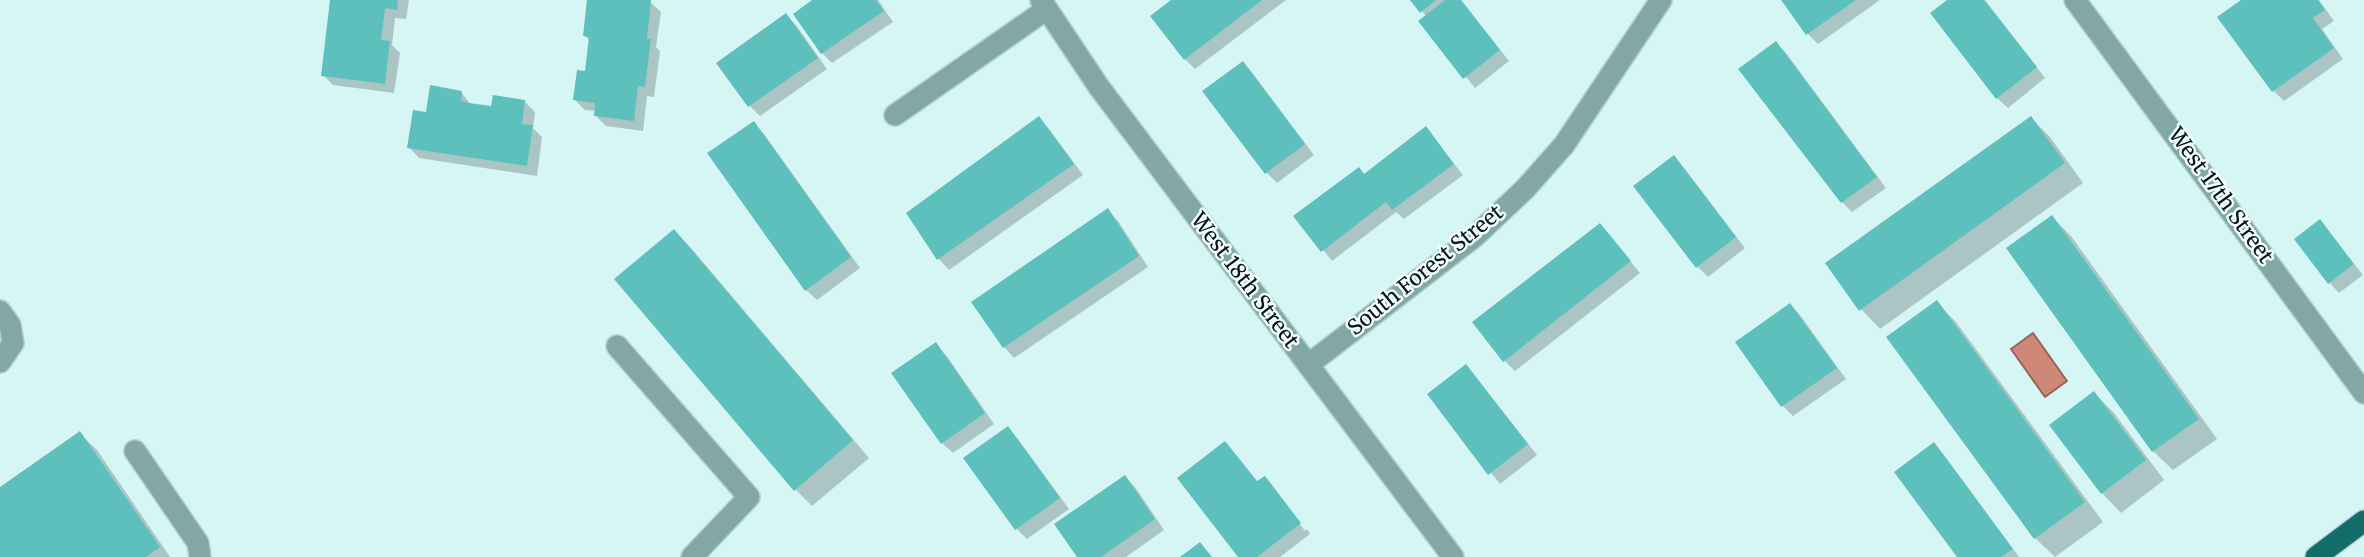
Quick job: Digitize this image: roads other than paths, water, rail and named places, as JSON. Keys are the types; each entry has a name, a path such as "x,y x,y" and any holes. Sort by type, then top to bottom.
{"main road":[{"path":"2316,557 2364,521"}],"street":[{"name":"South Forest Street","path":"1308,365 1474,237 1525,189 1564,145 1661,0"},
{"name":"West 17th Street","path":"2075,0 2364,393"},
{"name":"West 18th Street","path":"1044,4 1099,87 1453,557"},
{"path":"895,115 1044,4"},
{"path":"0,312 10,326 13,343 0,362"},
{"path":"617,346 749,497 692,557"},
{"path":"135,451 198,543 200,557"}]}
